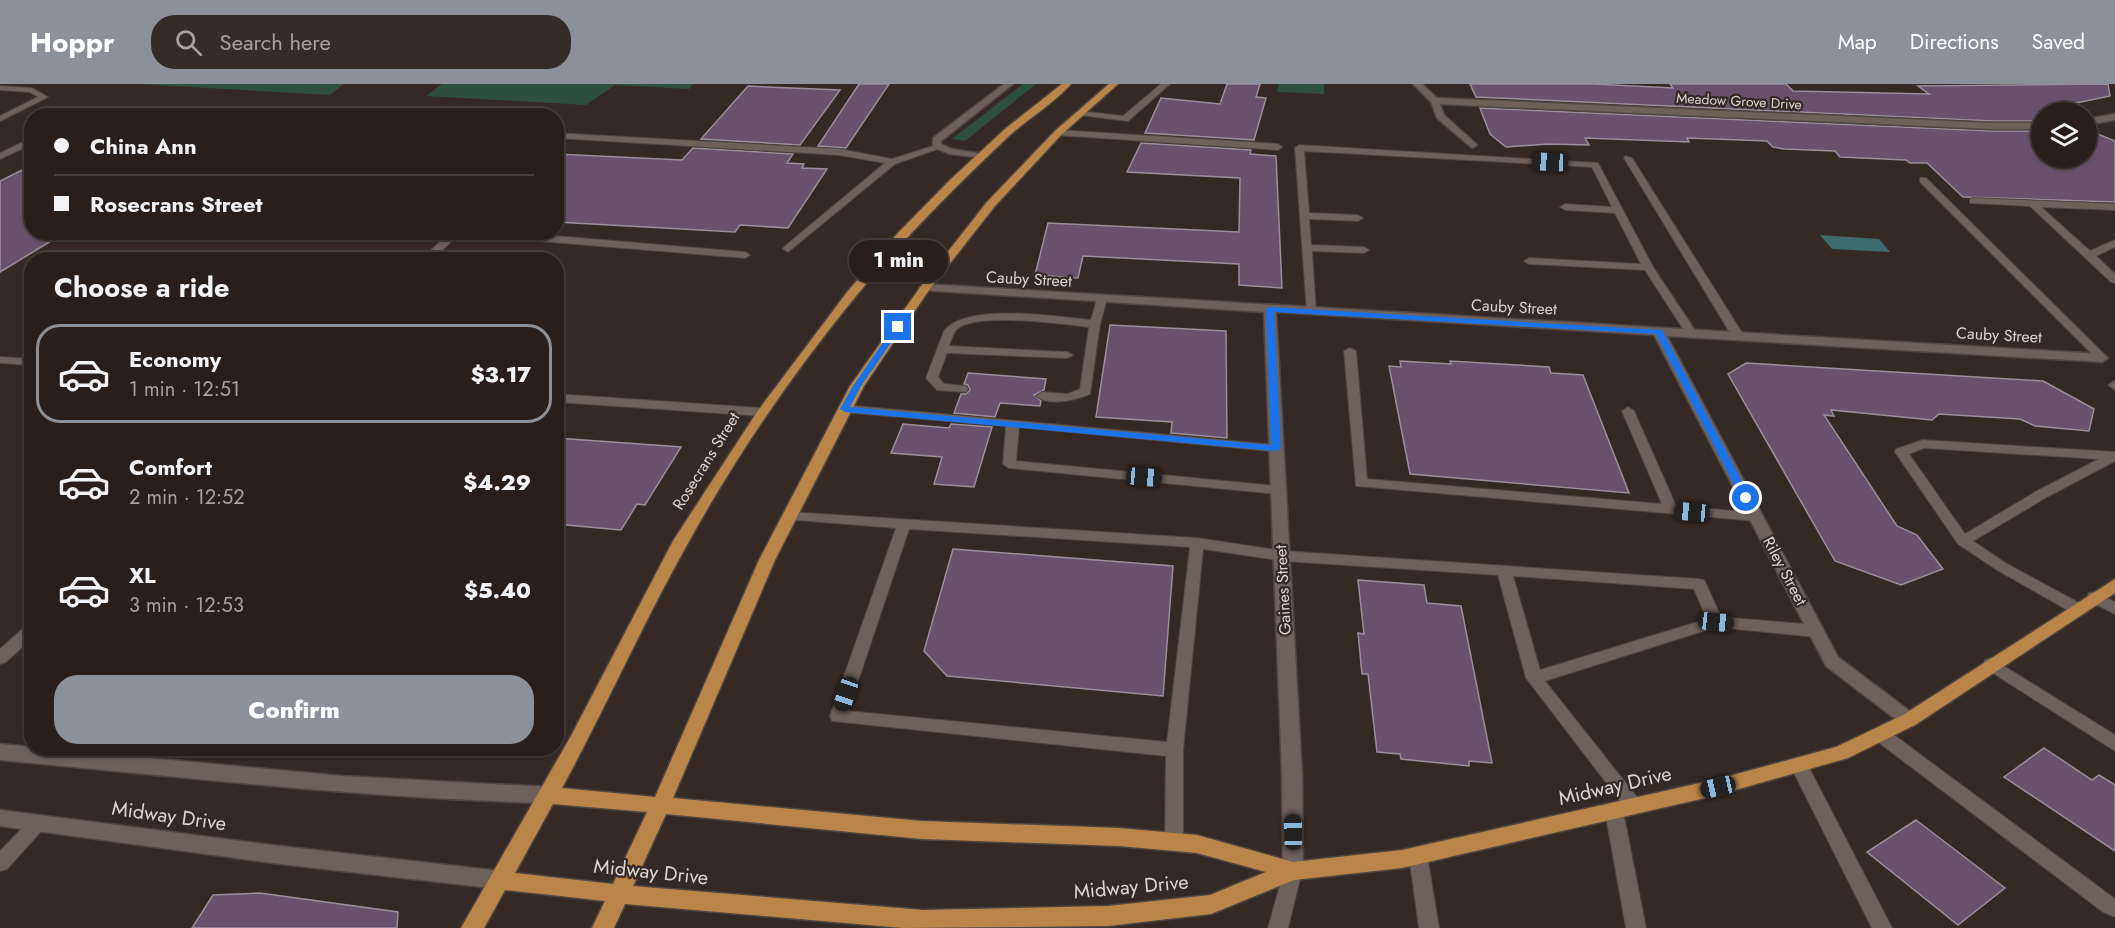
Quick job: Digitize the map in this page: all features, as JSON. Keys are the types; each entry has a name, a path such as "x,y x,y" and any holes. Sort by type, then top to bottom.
{"main road":[{"name":"Rosecrans Street","path":"472,928 548,795 680,543 761,412 852,295 942,193 980,156 1066,84"},
{"path":"603,928 661,805 767,560 857,386 925,288 991,204 1058,133 1114,84"},
{"name":"Midway Drive","path":"500,880 621,894 923,920 1080,922 1211,903 1293,871 1402,859 1718,787 1841,753 1909,720 1991,664 2115,585"},
{"name":"Midway Drive","path":"548,795 922,830 1119,837 1197,844 1293,871"}],"street":[{"path":"980,156 939,147 936,142 1009,84"},
{"path":"1417,84 1436,101 1440,116 1472,145"},
{"name":"Meadow Grove Drive","path":"1436,101 1980,126 2031,126"},
{"path":"2097,120 2115,117"},
{"name":"Cauby Street","path":"925,288 2102,357"},
{"name":"Gaines Street","path":"1270,309 1292,774 1293,871"},
{"name":"Riley Street","path":"1659,332 1832,661 1909,720"},
{"name":"Midway Drive","path":"0,752 24,754"},
{"name":"Midway Drive","path":"46,756 483,794 548,795"},
{"name":"Midway Drive","path":"0,818 280,855 500,880"}],"lane":[{"path":"1079,113 1125,118 1166,84"},
{"path":"0,88 32,90 44,97 0,119"},
{"path":"1058,133 1278,147"},
{"path":"564,135 839,152 892,162"},
{"path":"0,156 24,144"},
{"path":"788,249 892,162 939,147"},
{"path":"1311,311 1299,148 1595,165 1648,267 1691,333"},
{"path":"1628,158 1738,336"},
{"path":"1923,180 2102,357"},
{"path":"1973,201 2115,207"},
{"path":"2033,204 2115,280"},
{"path":"1565,207 1619,210"},
{"path":"1304,216 1358,218"},
{"path":"435,252 447,240"},
{"path":"563,240 745,255"},
{"path":"2089,255 2115,243"},
{"path":"1307,248 1364,250"},
{"path":"1529,261 1648,267"},
{"path":"1042,396 1070,398 1086,391 1095,324 1102,299"},
{"path":"962,390 941,387 932,378 949,332 954,326 974,318 1095,324"},
{"path":"943,349 1067,355"},
{"path":"1350,351 1361,483 1757,518"},
{"path":"0,360 24,362"},
{"path":"564,399 761,412"},
{"path":"845,409 1276,449"},
{"path":"1628,411 1671,510"},
{"path":"1013,423 1009,464 1278,490"},
{"path":"2076,609 2002,567 1963,541 1901,452 1923,444 2115,456"},
{"path":"1963,541 2042,494 2115,456"},
{"path":"789,516 1197,543 1282,556 1699,584 1716,622"},
{"path":"904,525 838,716 1175,750"},
{"path":"1174,842 1175,750 1197,543"},
{"path":"1504,570 1534,678 1624,809 1636,928"},
{"path":"2094,597 2115,609"},
{"path":"1534,678 1716,622 1816,631"},
{"path":"0,658 24,636"},
{"path":"1991,664 2110,740"},
{"path":"1880,734 2115,908"},
{"path":"1799,765 1882,928"},
{"path":"0,863 38,823"},
{"path":"1418,855 1429,928"},
{"path":"1278,928 1293,871"}],"green space":[{"path":"137,84 344,84 330,95"},
{"path":"442,84 693,84 689,89 615,85 586,105 426,96"},
{"path":"1023,84 1036,84 965,141 952,139"},
{"path":"1279,84 1324,84 1324,94 1277,92"}],"water":[{"path":"1820,235 1879,239 1890,252 1832,249"}],"building":[{"path":"859,84 889,84 846,148 818,146"},
{"path":"1227,84 1260,84 1256,97 1266,98 1254,140 1145,133 1161,98 1220,104"},
{"path":"1470,84 1594,84 1673,88 1670,84 1786,84 1793,91 1929,94 1918,86 2108,84 2110,96 2081,102 2031,102 2031,121 1476,97"},
{"path":"748,86 840,90 800,145 701,139"},
{"path":"1480,108 2031,131 2031,168 2097,168 2097,134 2115,141 2115,202 1963,197 1927,163 1840,157 1835,151 1784,149 1773,147 1767,141 1687,138 1689,142 1585,138 1589,145 1548,144 1506,147 1490,134"},
{"path":"1141,143 1251,150 1250,154 1276,156 1282,288 1239,285 1239,264 1083,256 1078,278 1035,275 1048,223 1239,232 1240,178 1127,172"},
{"path":"693,148 793,154 787,163 804,164 802,168 827,169 788,228 740,225 735,232 564,222 564,154 682,160"},
{"path":"24,169 24,240 53,240 33,252 24,252 24,257 0,272 0,181"},
{"path":"1110,325 1226,331 1227,438 1171,433 1172,422 1096,417"},
{"path":"1400,361 1451,364 1450,361 1549,367 1551,373 1583,375 1629,493 1410,474 1389,366 1401,367"},
{"path":"1746,363 2043,381 2094,409 2089,431 2035,426 2020,419 1939,414 1932,420 1831,410 1834,416 1824,415 1897,526 1917,535 1943,569 1901,585 1835,561 1728,374"},
{"path":"968,373 1046,379 1044,390 1034,395 1041,401 1040,406 1000,403 995,417 954,413 961,394 966,394 970,390 968,385 964,384"},
{"path":"903,424 949,428 951,424 992,427 974,487 934,484 942,457 891,453"},
{"path":"564,439 681,447 645,505 637,504 621,530 564,525"},
{"path":"953,549 1173,566 1163,696 947,676 924,651"},
{"path":"1358,580 1424,585 1427,603 1461,606 1492,763 1469,761 1469,766 1401,759 1400,754 1377,752 1368,674 1362,674 1358,633 1364,634"},
{"path":"2044,748 2092,780 2099,775 2115,785 2115,851 2004,777"},
{"path":"1916,820 2005,888 1958,925 1867,852"},
{"path":"260,893 398,912 397,928 192,928 213,895"}],"route":[{"path":"898,327 857,386 845,409 1276,449 1270,309 1659,332 1746,498"}]}
